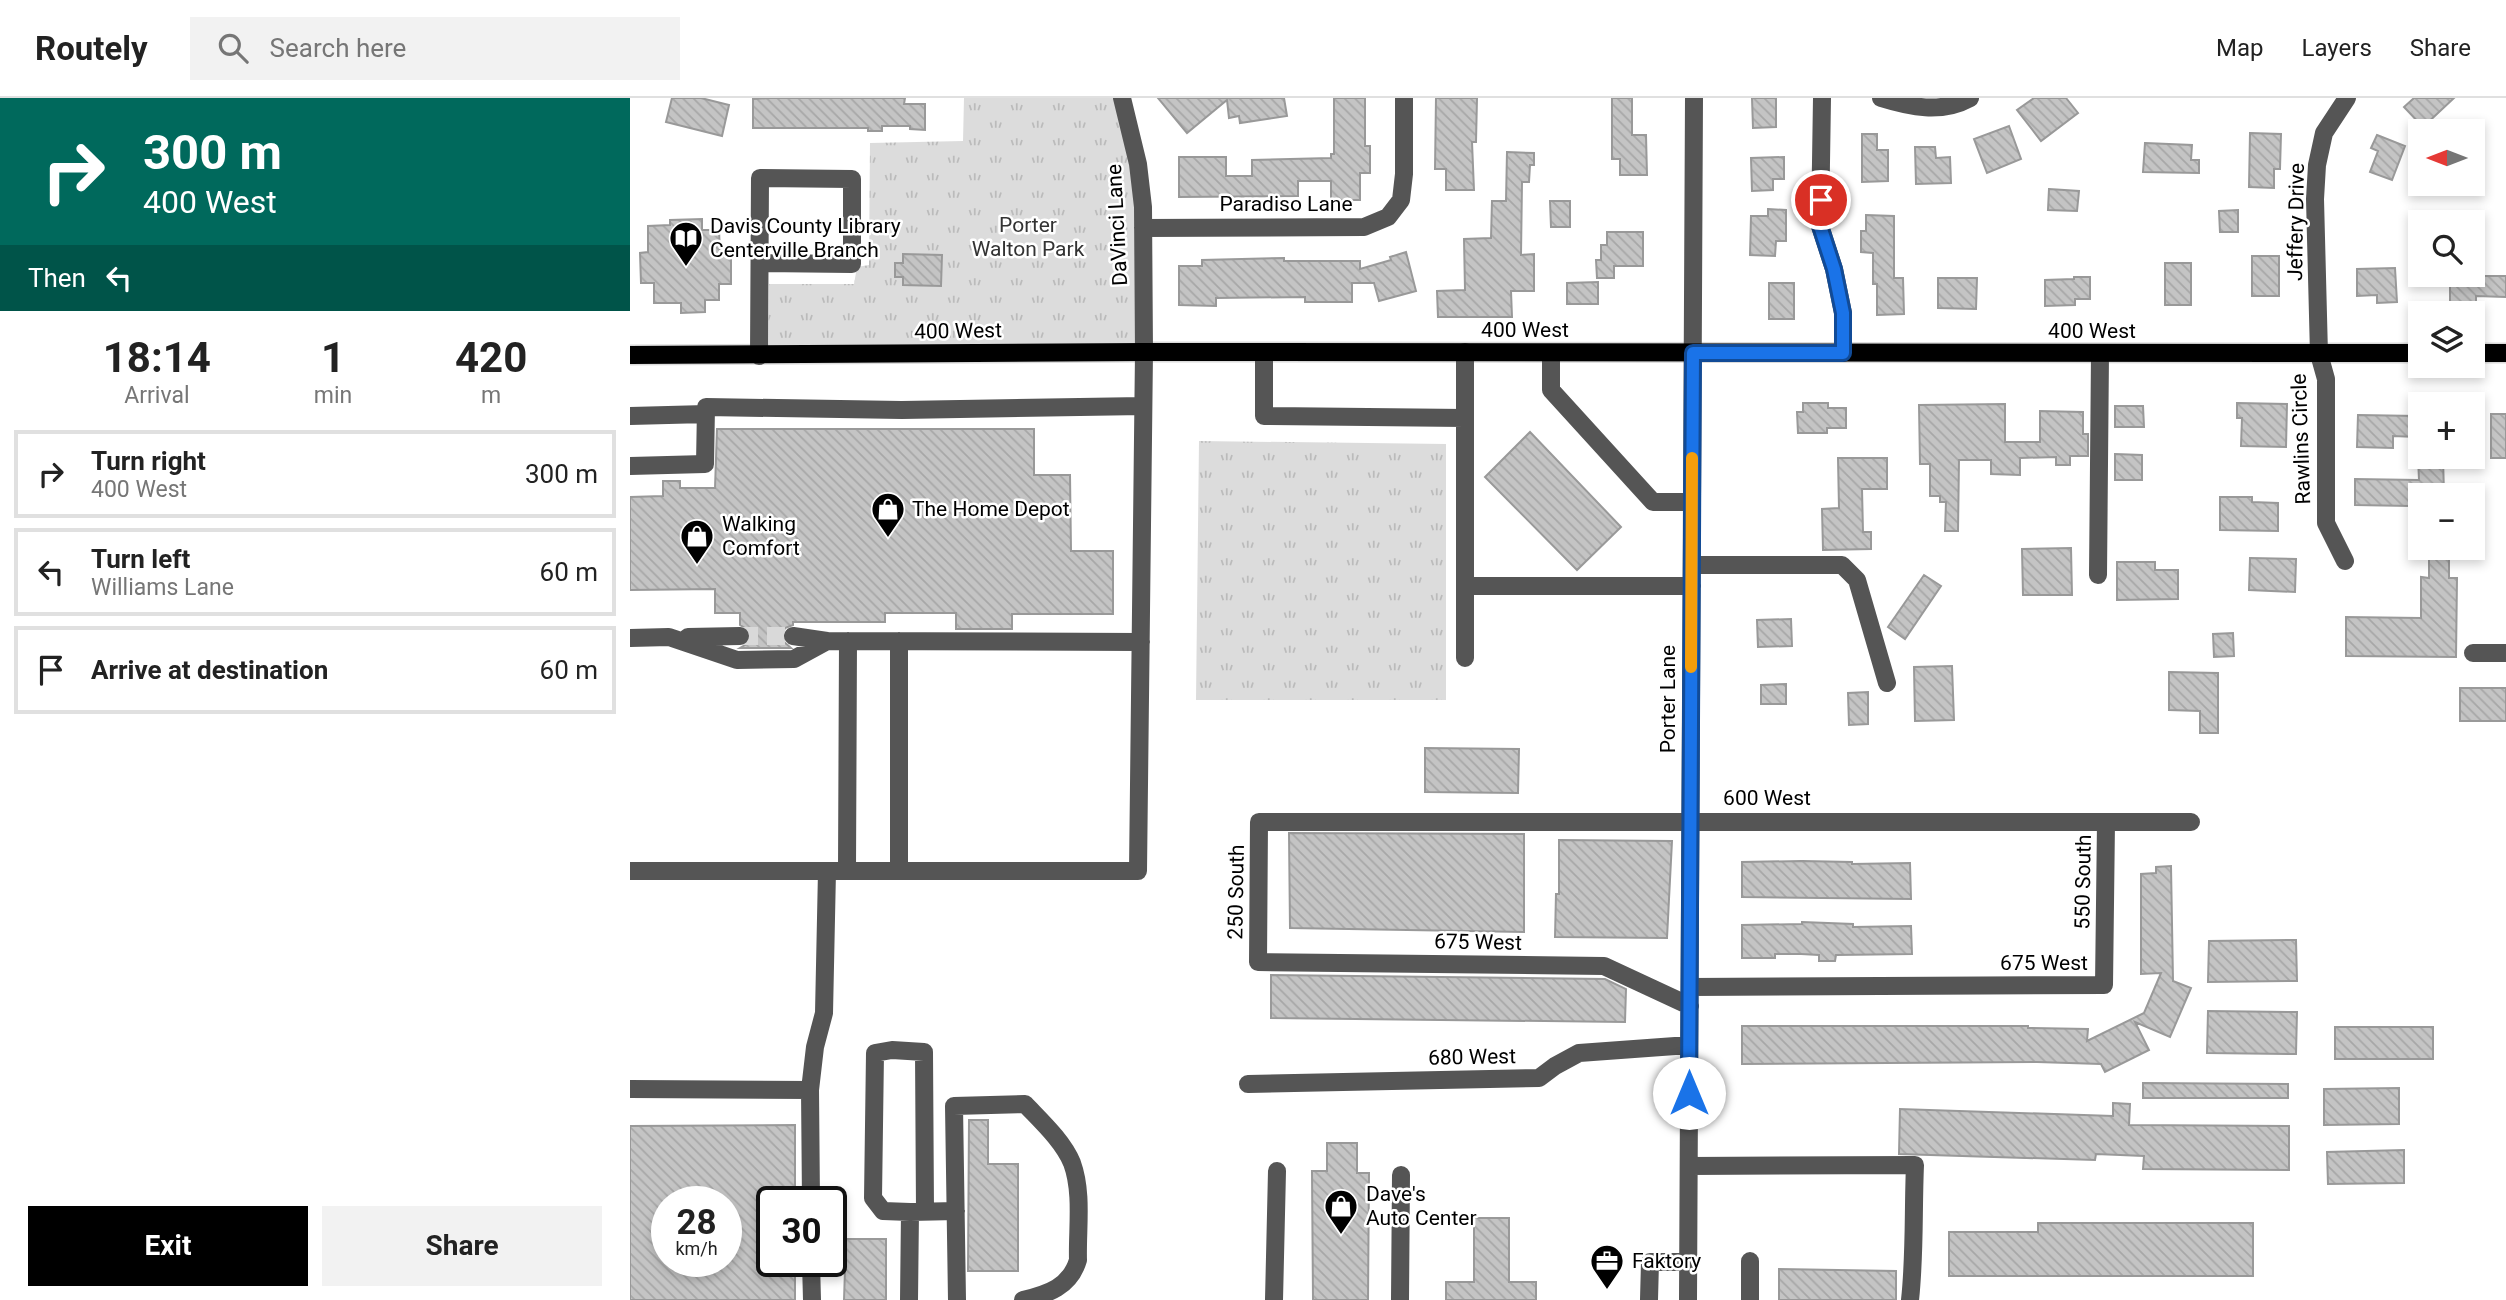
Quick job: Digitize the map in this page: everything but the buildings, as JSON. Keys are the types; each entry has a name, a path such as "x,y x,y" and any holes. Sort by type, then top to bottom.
{"main road":[{"name":"400 West","path":"630,355 1144,352 2408,354"},
{"path":"2485,354 2506,353"}],"street":[{"name":"DaVinci Lane","path":"899,871 1138,871 1143,228 1138,164 1122,98"},
{"name":"Paradiso Lane","path":"1143,228 1364,227 1388,217 1401,200 1404,174 1404,98"},
{"name":"Porter Lane","path":"1688,1300 1694,98"},
{"path":"1822,98 1820,226 1834,269 1843,313 1843,353"},
{"path":"1881,98 1919,109 1945,106 1970,98"},
{"name":"Jeffery Drive","path":"2319,354 2315,199 2317,165 2324,133 2347,98"},
{"path":"759,356 760,178 852,179 852,264 760,263"},
{"path":"1264,352 1264,416 1465,418"},
{"path":"1465,352 1465,658"},
{"path":"1551,352 1551,390 1653,502 1692,502"},
{"path":"2098,575 2100,354"},
{"name":"Rawlins Circle","path":"2319,354 2326,379 2326,523 2345,561"},
{"path":"630,466 705,464 706,407 902,410 1143,406"},
{"path":"630,416 706,414"},
{"path":"1692,565 1842,565 1857,580 1887,684"},
{"path":"1465,586 1692,586"},
{"path":"630,638 740,636"},
{"path":"793,636 827,641 1141,642"},
{"path":"669,637 737,660 794,659 827,641"},
{"path":"847,871 848,641"},
{"path":"630,871 899,871 899,641"},
{"path":"2473,653 2506,653"},
{"name":"600 West","path":"1259,822 2192,822"},
{"name":"250 South","path":"1258,962 1259,822"},
{"name":"550 South","path":"2104,985 2106,822"},
{"path":"811,1186 810,1090 815,1047 824,1013 827,871"},
{"name":"675 West","path":"1258,962 1604,966 1690,1006"},
{"name":"675 West","path":"1690,987 2104,985"},
{"name":"680 West","path":"1248,1084 1539,1078 1579,1053 1689,1045"},
{"path":"909,1300 917,1212 924,1052 875,1053 873,1198 883,1211 917,1212 956,1211"},
{"path":"630,1089 810,1090"},
{"path":"957,1300 954,1106 1025,1104 1048,1128 1071,1161 1077,1184 1078,1261 1063,1285 1041,1296 1023,1300"},
{"path":"1689,1166 1915,1166 1912,1217 1915,1259 1910,1300"},
{"path":"1273,1300 1277,1171"},
{"path":"1401,1175 1401,1300"},
{"path":"1749,1261 1750,1300"},
{"path":"1649,1300 1650,1262 1689,1262"},
{"path":"811,1277 812,1300"}],"green space":[{"name":"Porter Walton Park","path":"964,98 1122,98 1134,144 1144,352 768,356 769,284 854,284 857,267 869,265 870,143 963,141"},
{"path":"1199,441 1446,444 1446,700 1196,700"}],"tunnel":[{"path":"740,636 793,636"}],"slow traffic":[{"path":"1691,667 1692,458"}],"place":[{"name":"Davis County Library Centerville Branch","path":"686,268"},
{"name":"The Home Depot","path":"888,539"},
{"name":"Walking Comfort","path":"697,566"},
{"name":"Dave's Auto Center","path":"1341,1236"},
{"name":"Faktory","path":"1607,1291"}],"route":[{"path":"1689,1093 1693,353 1843,353 1843,313 1834,269 1820,226 1821,200"}]}
